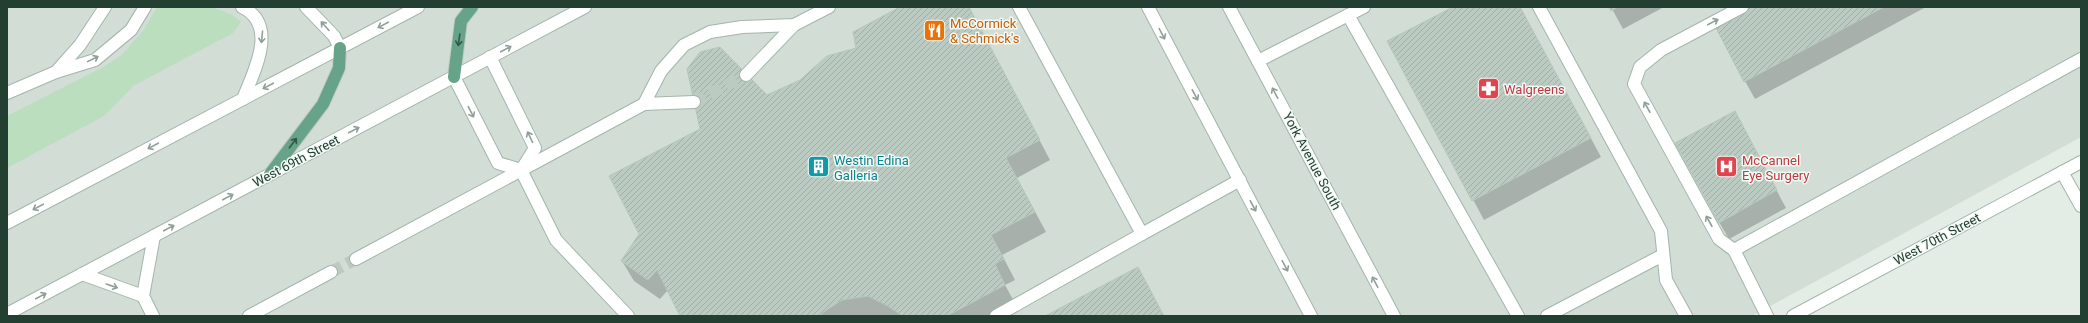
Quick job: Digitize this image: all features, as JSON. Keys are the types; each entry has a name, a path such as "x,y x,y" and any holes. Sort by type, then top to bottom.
{"main road":[{"path":"454,77 461,21 472,7"},
{"path":"270,174 323,104 339,68 340,48"}],"street":[{"path":"56,72 80,44 105,7"},
{"path":"7,93 26,83 94,60 131,30 145,7"},
{"path":"242,7 249,10 262,30 260,55 243,99"},
{"path":"306,7 334,36 340,48"},
{"path":"7,223 418,7"},
{"name":"West 69th Street","path":"7,314 585,7"},
{"path":"746,75 794,25 828,7"},
{"path":"1019,7 1142,234"},
{"path":"1148,7 1311,316"},
{"name":"York Avenue South","path":"1229,7 1394,316"},
{"path":"1258,61 1364,7"},
{"path":"1539,7 1661,231 1666,280 1686,316"},
{"path":"1742,7 1661,50 1640,67 1634,84 1719,239 1734,250 1767,316"},
{"path":"1348,15 1518,316"},
{"path":"644,104 661,71 684,45 710,32 742,26 794,25"},
{"path":"490,57 535,148 521,170"},
{"path":"1734,250 2081,59"},
{"path":"454,77 498,163 521,170 556,240 628,316"},
{"path":"356,259 644,104 694,102"},
{"name":"West 70th Street","path":"1793,316 2081,162"},
{"path":"2062,172 2081,206"},
{"path":"996,316 1240,180"},
{"path":"154,236 143,296 154,316"},
{"path":"1548,316 1664,255"},
{"path":"249,316 331,272"},
{"path":"82,274 143,296"}],"shaded area":[{"path":"7,7 2081,7 2081,137 1752,316 7,316"}],"green space":[{"path":"191,6 212,8 232,15 241,22 233,33 133,86 104,116 7,168 7,116 105,66 122,55 143,31 157,7"}],"building":[{"name":"Westin Edina Galleria","path":"900,7 969,7 1040,140 1006,158 1035,212 991,235 1004,259 995,264 1005,285 947,316 903,316 888,306 868,296 842,300 822,313 821,316 680,316 657,270 648,280 621,261 639,234 609,176 700,129 687,69 700,52 720,47 767,95 800,80 827,56 856,48 853,32"},
{"name":"Walgreens","path":"1453,7 1520,7 1591,138 1472,201 1387,41"},
{"path":"1609,7 1618,7 1611,11"},
{"path":"1747,7 1884,7 1744,82 1714,24"},
{"name":"McCannel Eye Surgery","path":"1735,111 1777,190 1719,223 1675,143"},
{"path":"1138,267 1164,316 1045,316"}],"tunnel":[{"path":"694,102 746,75"},
{"path":"331,272 356,259"}],"place":[{"name":"McCormick & Schmick's","path":"934,30"},
{"name":"Walgreens","path":"1489,89"},
{"name":"Westin Edina Galleria","path":"819,167"},
{"name":"McCannel Eye Surgery","path":"1726,167"}]}
